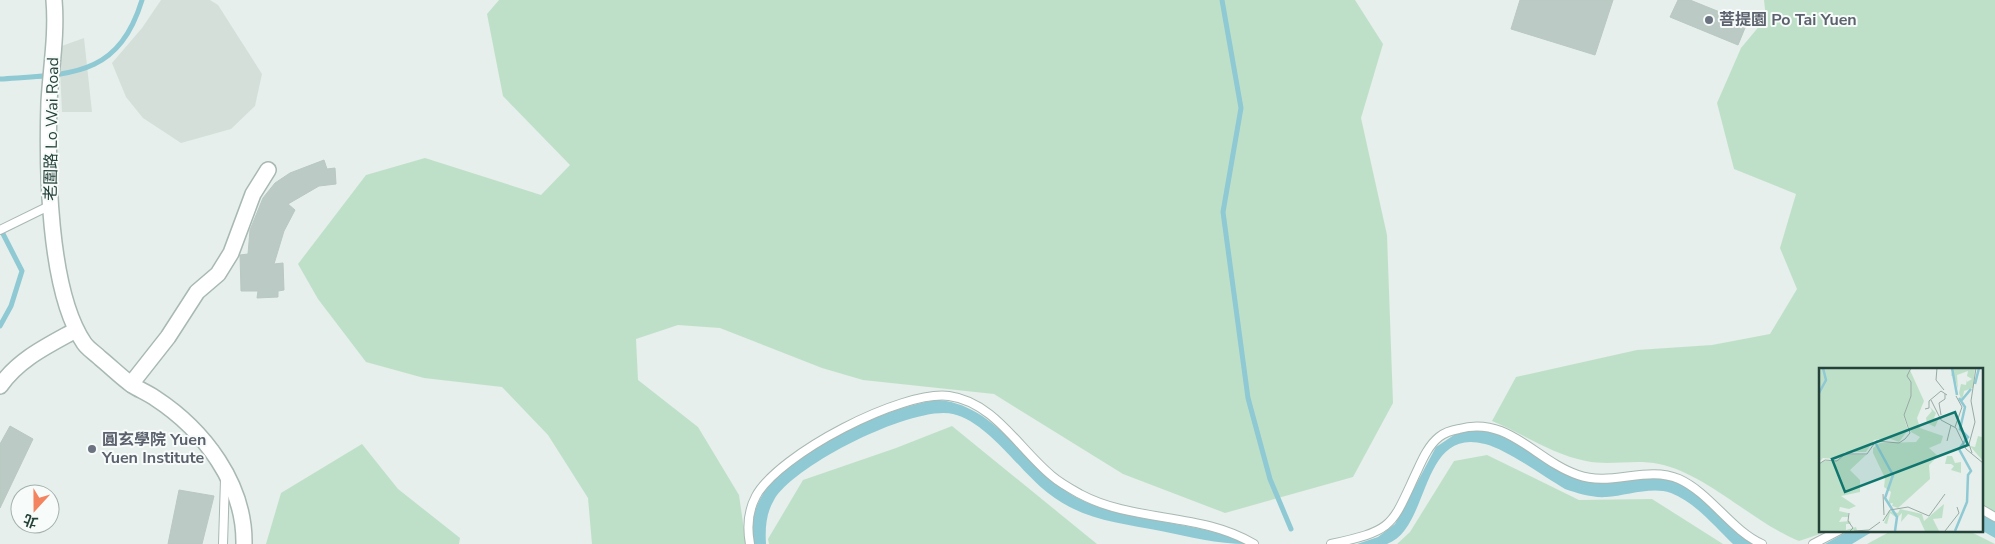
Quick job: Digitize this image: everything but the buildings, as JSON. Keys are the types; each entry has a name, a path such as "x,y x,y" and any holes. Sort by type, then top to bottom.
{"street":[{"name":"老圍路 Lo Wai Road","path":"54,0 50,102 51,205 60,282 68,313 85,346 132,384 156,398 204,441 225,471 238,499 244,531 244,544"},
{"path":"132,384 168,337 197,292 218,274 231,253 253,194 268,170"},
{"path":"0,386 10,372 28,357 76,330"}],"lane":[{"path":"0,230 51,205"},
{"path":"750,544 749,519 756,496 764,484 785,464 852,424 880,411 931,395 950,396 981,407 1052,476 1082,495 1110,506 1216,526 1238,534 1254,544"},
{"path":"1332,544 1369,536 1387,526 1397,514 1421,461 1432,444 1440,436 1474,425 1494,428 1506,433 1567,470 1588,478 1600,480 1650,474 1679,479 1696,489 1762,544"},
{"path":"223,544 225,471"},
{"path":"1982,510 1995,517"},
{"path":"1813,544 1836,532"}],"shaded area":[{"path":"161,0 210,0 218,5 262,74 255,106 231,129 181,143 143,118 126,97 112,63 142,28"},
{"path":"84,38 92,112 62,112 59,47"}],"green space":[{"path":"499,0 1355,0 1383,44 1361,118 1387,235 1393,403 1353,477 1225,513 1123,474 994,394 863,380 822,368 720,328 678,325 636,339 638,380 698,427 739,495 746,544 592,544 588,498 548,435 502,387 424,378 366,362 318,299 298,264 366,175 425,158 541,195 570,165 503,96 487,14"},
{"path":"1764,0 1995,0 1995,513 1982,506 1982,368 1819,368 1819,532 1826,532 1799,541 1781,533 1712,488 1677,469 1650,463 1604,463 1573,458 1549,449 1492,421 1516,377 1637,350 1712,345 1770,334 1797,289 1780,248 1796,194 1734,169 1717,103 1741,48 1766,18"},
{"path":"952,426 1097,544 769,544 768,539 803,480 896,448"},
{"path":"362,444 398,489 460,538 459,544 266,544 281,493"},
{"path":"1487,455 1579,500 1652,499 1723,544 1397,544 1410,532 1454,461"},
{"path":"1889,532 1971,532 1995,544 1867,544"}],"water":[{"path":"939,400 960,405 978,413 995,425 1055,483 1072,495 1091,504 1134,516 1203,529 1247,544 1204,540 1116,523 1088,515 1061,502 1048,493 979,427 953,414 935,414 911,419 856,440 805,471 786,486 771,505 767,521 766,544 753,544 753,521 760,499 773,482 791,466 814,449 867,421 918,404"},
{"path":"1480,430 1505,438 1551,466 1575,478 1586,481 1598,483 1654,478 1678,483 1701,497 1755,544 1733,544 1688,502 1671,493 1663,491 1638,492 1606,497 1585,495 1565,489 1515,457 1494,447 1464,442 1448,450 1437,464 1412,519 1401,534 1387,544 1357,544 1378,537 1395,524 1436,447 1457,433"},
{"path":"1982,515 1995,522 1995,538 1982,531"},
{"path":"1846,532 1872,532 1852,544 1825,544"}],"waterway":[{"path":"0,79 48,76 69,72 88,67 105,58 120,45 132,26 142,0"},
{"path":"1222,0 1241,108 1223,212 1248,398 1270,479 1291,529"},
{"path":"0,228 22,271 11,306 0,326"}],"place":[{"name":"菩提園 Po Tai Yuen","path":"1709,20"},
{"name":"圓玄學院 Yuen Yuen Institute","path":"92,449"}]}
